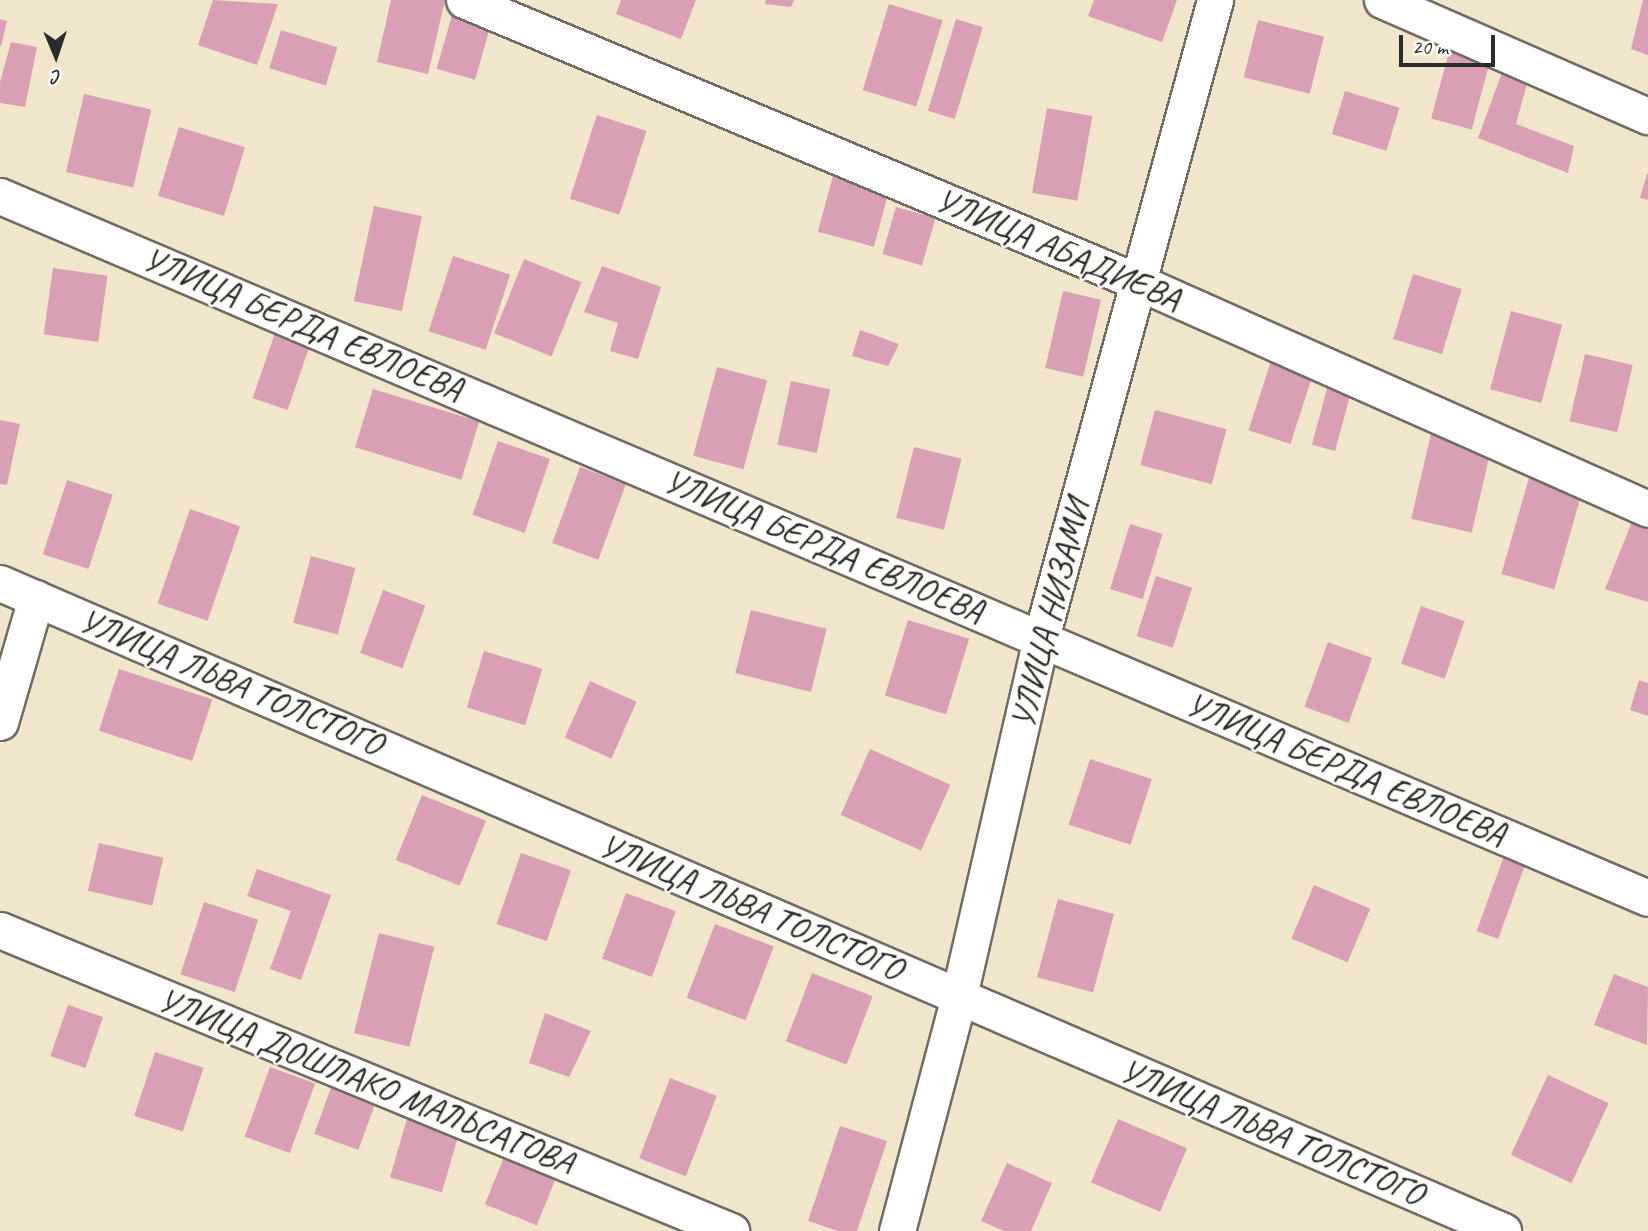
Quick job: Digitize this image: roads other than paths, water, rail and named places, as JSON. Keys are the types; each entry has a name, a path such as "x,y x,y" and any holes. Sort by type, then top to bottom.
{"street":[{"name":"УЛИЦА АБАДИЕВА","path":"464,0 1138,282 1648,509"},
{"name":"УЛИЦА НИЗАМИ","path":"897,1231 958,996 1041,638 1215,0"},
{"path":"1381,0 1648,116"},
{"name":"УЛИЦА БЕРДА ЕВЛОЕВА","path":"0,196 1648,898"},
{"name":"УЛИЦА ЛЬВА ТОЛСТОГО","path":"0,583 1503,1231"},
{"path":"0,722 36,597"},
{"name":"УЛИЦА ДОШЛАКО МАЛЬСАГОВА","path":"0,930 731,1231"}]}
